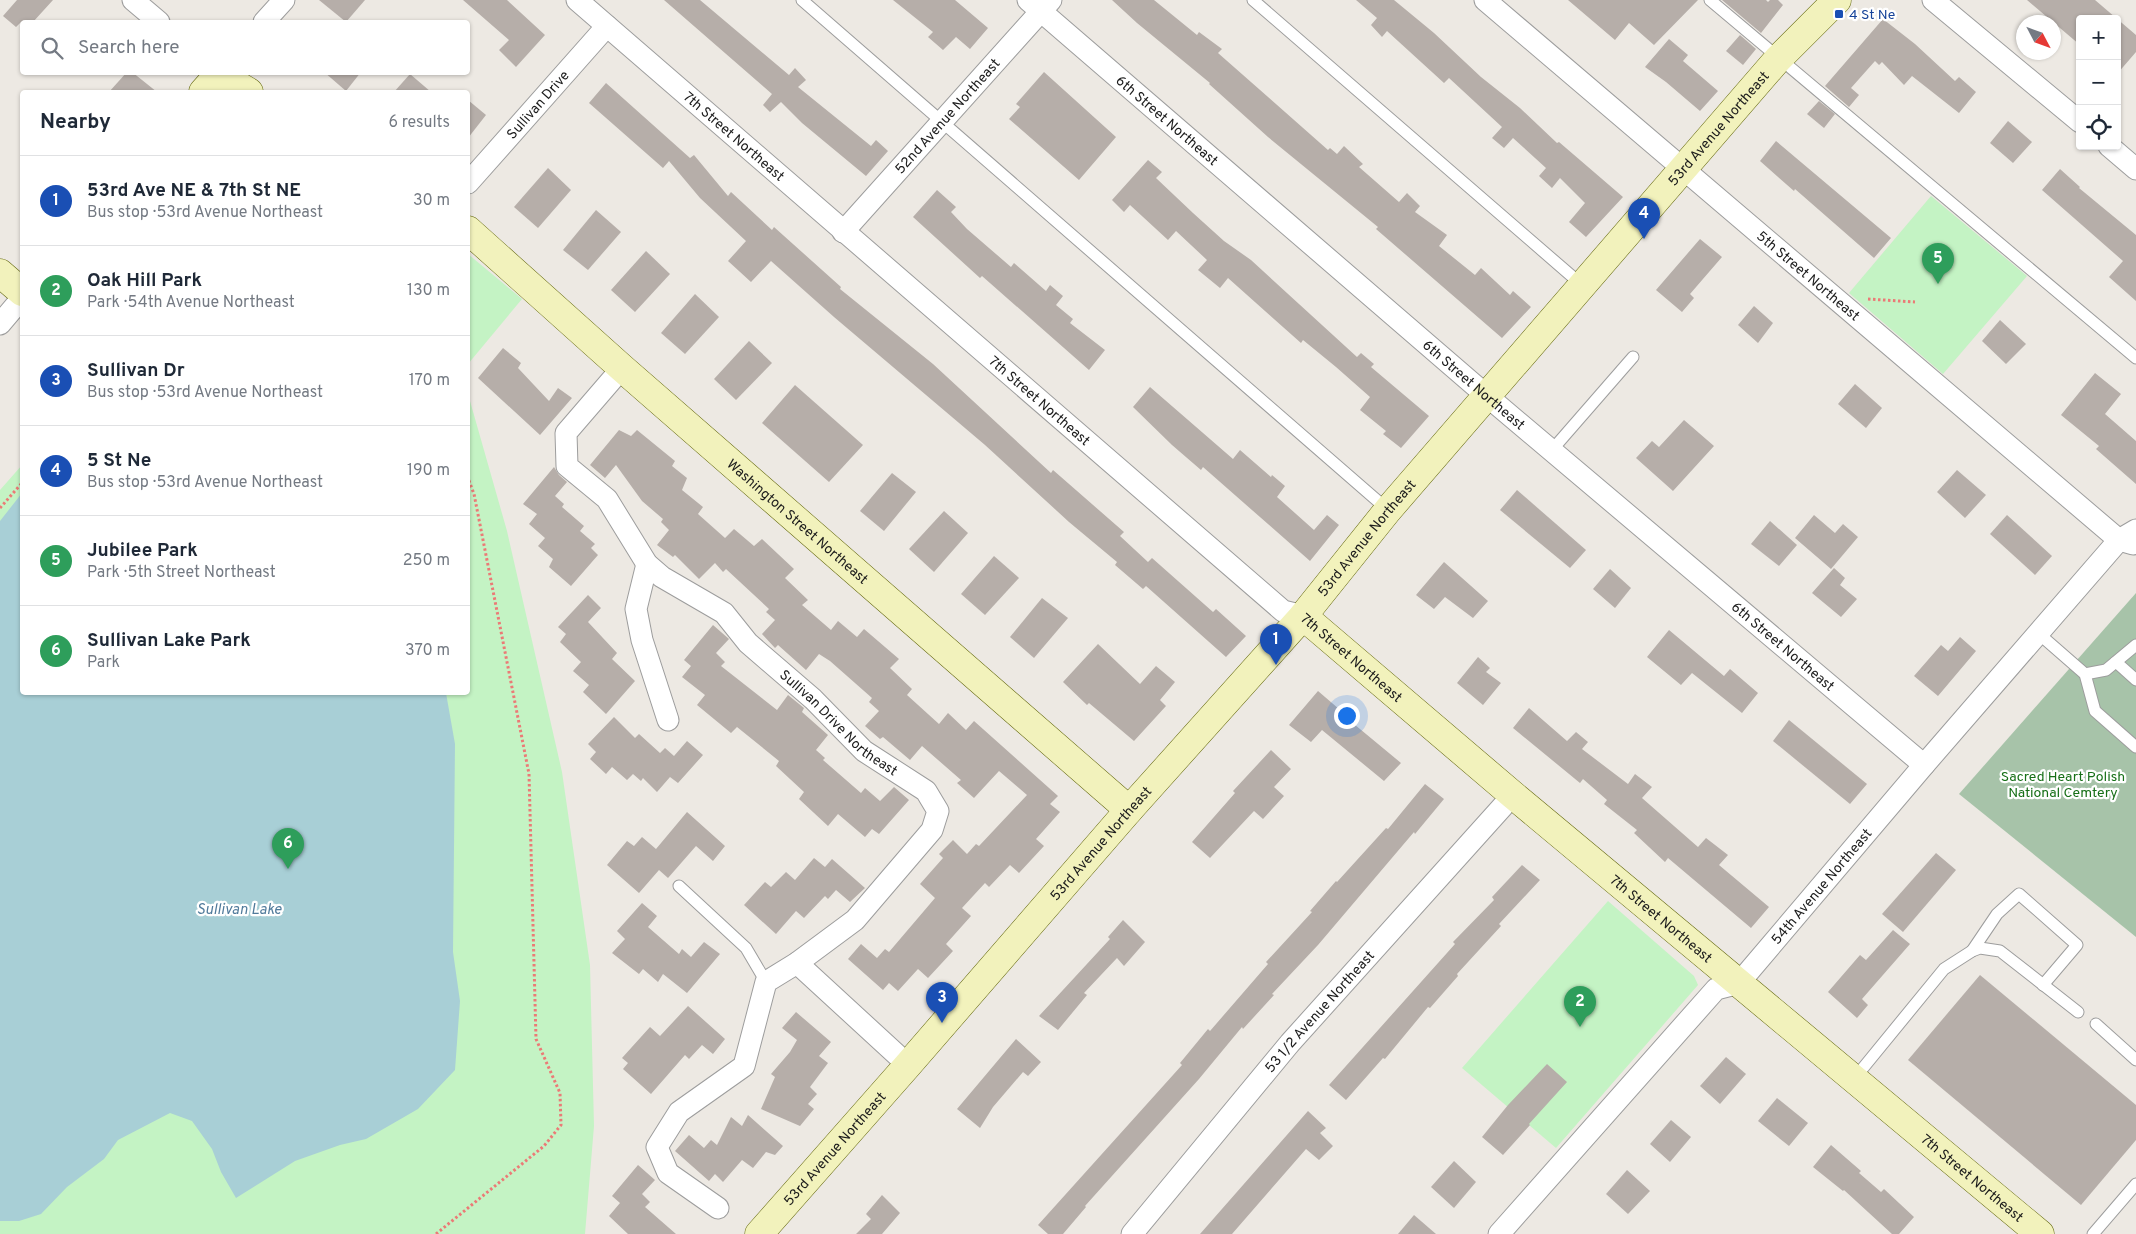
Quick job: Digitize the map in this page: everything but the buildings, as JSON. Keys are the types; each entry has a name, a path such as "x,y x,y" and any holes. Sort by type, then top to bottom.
{"street":[{"path":"133,0 157,20"},
{"path":"266,20 284,0"},
{"name":"7th Street Northeast","path":"576,0 1283,611 1303,616 1513,795 2040,1234"},
{"name":"5th Street Northeast","path":"1485,0 1851,312 2130,538"},
{"name":"53rd Avenue Northeast","path":"759,1234 1129,810 1303,616 1388,510 1778,59 1837,0"},
{"path":"1933,0 2076,119"},
{"name":"52nd Avenue Northeast","path":"843,232 942,122 1039,4"},
{"name":"6th Street Northeast","path":"1039,4 1487,396 1924,765"},
{"name":"Sullivan Drive","path":"470,181 607,26"},
{"path":"215,78 245,90"},
{"path":"2114,150 2136,169"},
{"name":"Washington Street Northeast","path":"470,232 622,368 1129,810"},
{"path":"0,273 20,290"},
{"path":"0,324 20,300"},
{"name":"Sullivan Drive Northeast","path":"622,368 566,434 567,466 607,500 647,564 662,577 724,613 748,643 813,699 864,751 926,791 938,811 932,830 855,920 766,982"},
{"name":"54th Avenue Northeast","path":"1739,983 2038,633 2130,538"},
{"path":"647,564 636,608 642,640 668,720"},
{"name":"53 1/2 Avenue Northeast","path":"1132,1234 1290,1043 1513,795"},
{"path":"797,962 908,1065"},
{"path":"718,1208 668,1173 657,1147 680,1112 744,1066 766,982"},
{"path":"1499,1234 1716,989 1739,983"}],"lane":[{"path":"802,0 1388,510"},
{"path":"1253,0 1582,285"},
{"path":"1710,0 2136,358"},
{"path":"1552,450 1633,357"},
{"path":"2038,633 2085,674 2095,711 2136,747"},
{"path":"2085,674 2106,670 2136,645"},
{"path":"2116,662 2136,680"},
{"path":"679,886 746,948 766,982"},
{"path":"1972,951 1997,914 2019,894 2077,945 2043,985"},
{"path":"1854,1079 1944,969 1980,948 2000,951 2078,1012"},
{"path":"2096,1024 2135,1058"},
{"path":"2093,1234 2136,1184"}],"path":[{"path":"1851,312 1863,298 1915,302"},
{"path":"436,1234 544,1146 561,1125 560,1093 536,1039 529,774 476,503 470,484"},
{"path":"0,508 20,485"}],"green space":[{"path":"1931,196 2027,276 1943,374 1849,293"},
{"path":"470,256 522,299 470,362"},
{"name":"Sullivan Lake","path":"470,401 507,531 562,772 590,965 594,1126 585,1234 0,1234 0,490 20,467 20,695 470,695"},
{"name":"Sacred Heart Polish National Cemtery","path":"2136,593 2136,937 1959,794"},
{"path":"1608,901 1694,976 1698,985 1556,1148 1462,1068"}],"water":[{"name":"Sullivan Lake","path":"20,496 20,695 446,695 455,744 453,952 460,1001 455,1070 418,1109 366,1139 340,1145 295,1161 236,1198 221,1172 212,1149 192,1121 170,1113 118,1140 104,1159 67,1187 41,1214 19,1221 0,1221 0,521"}],"place":[{"name":"4 St Ne","path":"1839,14"},
{"name":"5 St Ne","path":"1644,239"},
{"name":"Jubilee Park","path":"1938,284"},
{"name":"53rd Ave NE & 7th St NE","path":"1276,665"},
{"name":"Sullivan Lake Park","path":"288,869"},
{"name":"Sullivan Dr","path":"942,1023"},
{"name":"Oak Hill Park","path":"1580,1027"}]}
